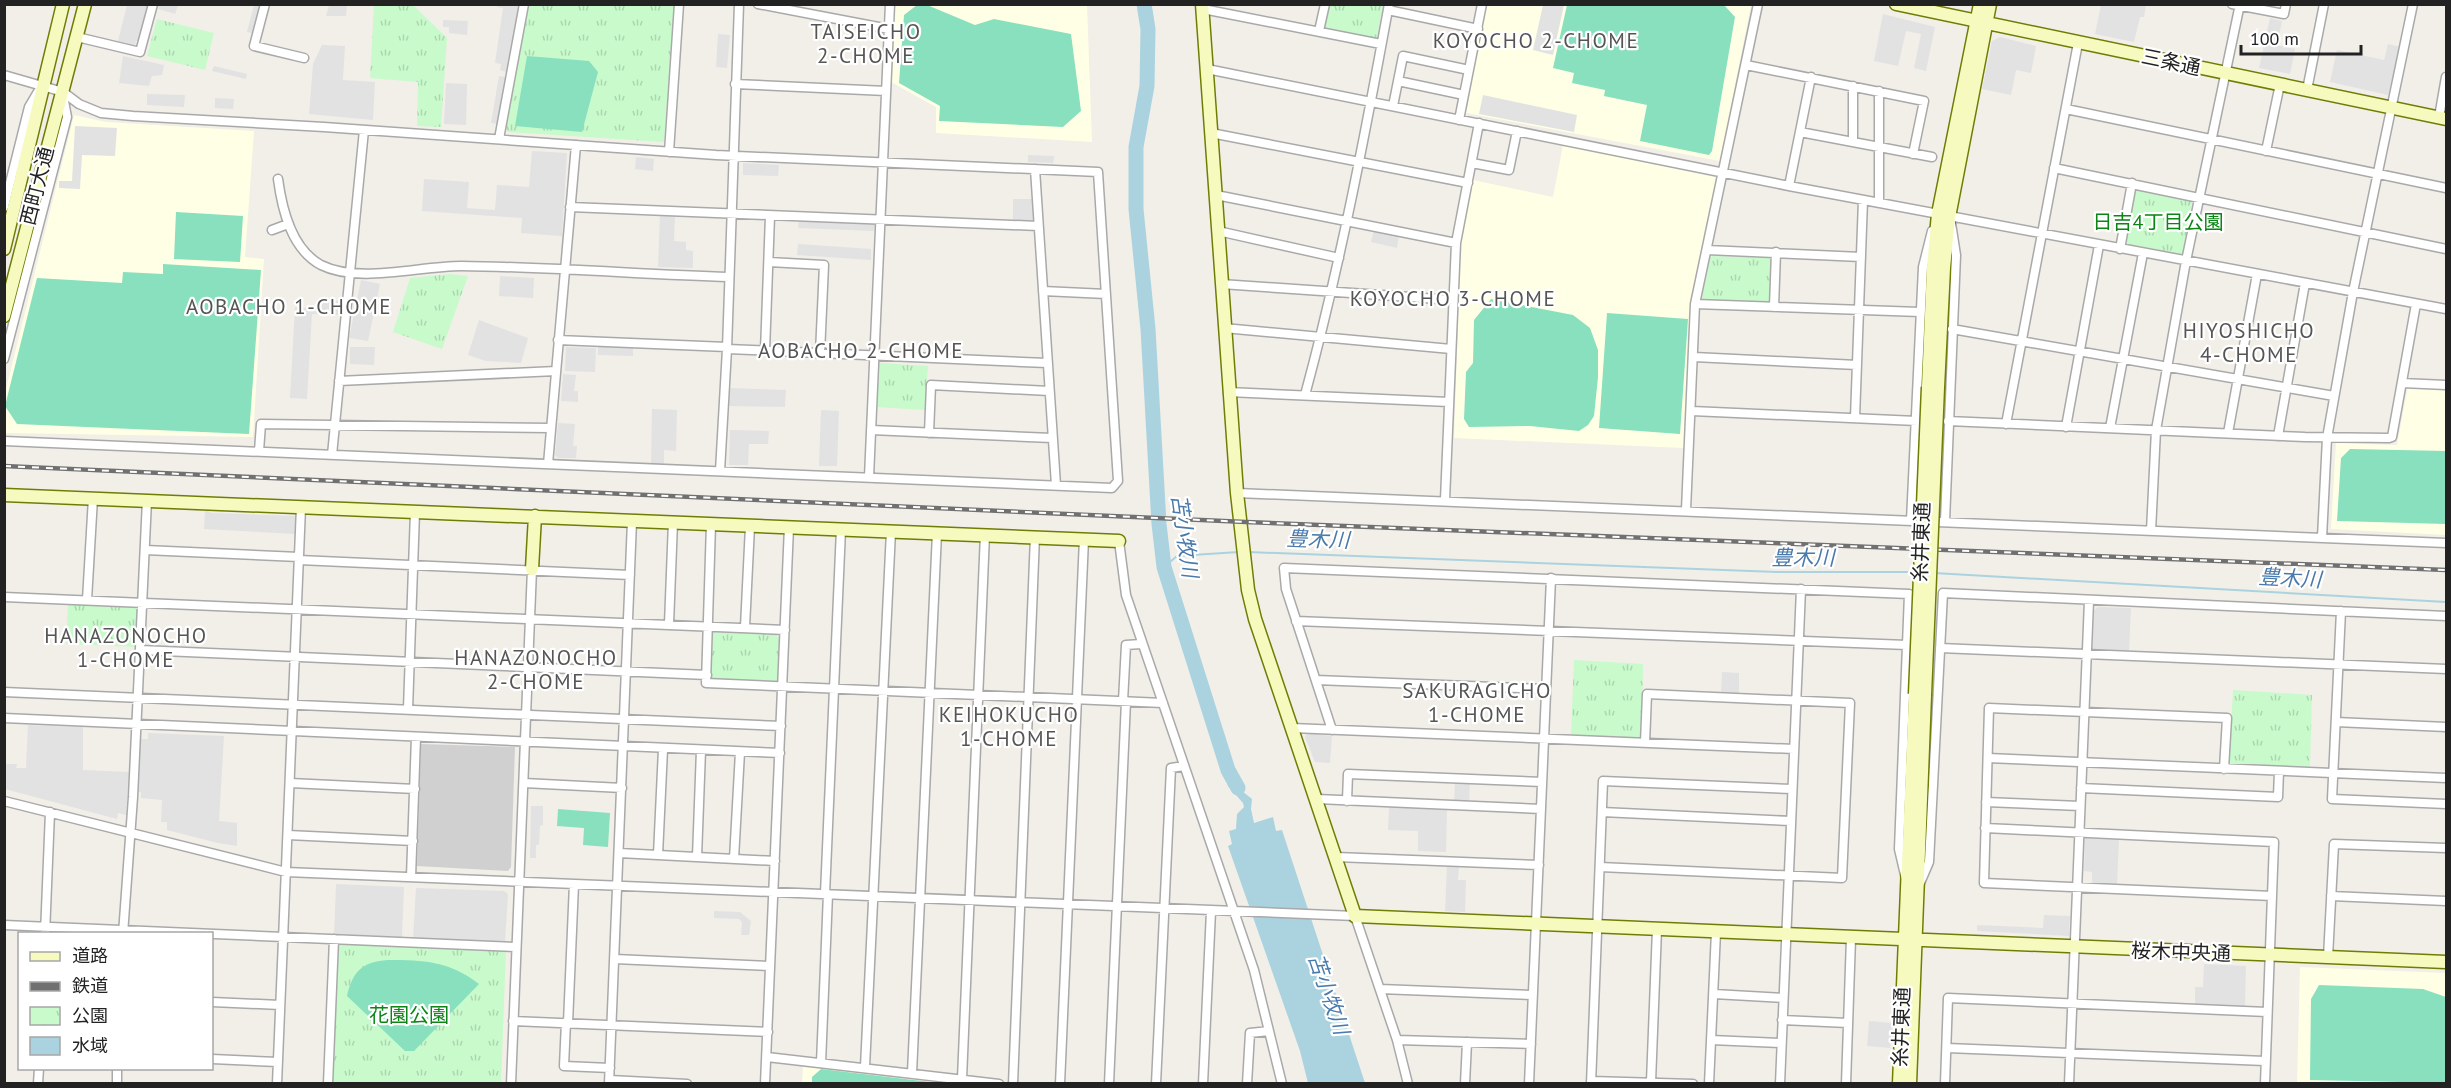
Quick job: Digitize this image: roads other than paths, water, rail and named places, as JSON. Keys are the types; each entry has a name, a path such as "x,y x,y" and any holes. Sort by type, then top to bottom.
{"street":[{"name":"西町大通","path":"4,249 63,4"},
{"name":"西町大通","path":"4,316 85,4"},
{"path":"77,37 140,52 153,4"},
{"path":"265,4 254,46 304,58"},
{"path":"499,139 524,4"},
{"path":"669,152 679,4"},
{"path":"720,471 727,348 739,4"},
{"path":"758,4 889,29"},
{"path":"869,477 890,4"},
{"path":"1319,31 1325,4"},
{"path":"1459,120 1482,4"},
{"path":"1686,510 1695,304 1758,4"},
{"name":"三条通","path":"1896,4 2443,118"},
{"name":"糸井東通","path":"1899,1083 1913,884 1933,387 1944,268 1943,216 1981,22 1980,4"},
{"name":"糸井東通","path":"1981,22 1990,4"},
{"path":"2151,531 2156,430 2186,261 2237,5 2284,14 2286,4"},
{"path":"2307,90 2324,4"},
{"path":"2322,538 2327,438 2334,396 2353,292 2413,4"},
{"path":"1381,45 1203,7 1228,392 1248,590 1255,619 1397,1040 1408,1083"},
{"path":"1305,394 1332,291 1388,7 1478,28"},
{"path":"2006,424 2040,234 2079,43"},
{"path":"1393,106 1403,56 1469,70"},
{"path":"1746,65 1924,101 1913,154"},
{"path":"1207,69 1943,216 2446,309"},
{"path":"4,75 42,84 63,92 79,104 101,113 732,156 1098,172 1118,481 1112,488 4,441"},
{"path":"1789,186 1812,77"},
{"path":"2443,118 2446,77"},
{"path":"1398,81 1464,95"},
{"path":"4,207 29,107 42,84"},
{"path":"735,84 886,91"},
{"path":"2266,151 2280,84"},
{"path":"1853,86 1853,142"},
{"path":"1878,91 1880,203"},
{"path":"4,359 67,117 63,92"},
{"path":"2066,109 2446,188"},
{"path":"1445,500 1456,243 1479,123"},
{"path":"332,455 364,130"},
{"path":"1472,163 1509,170 1517,131"},
{"path":"1800,132 1932,157"},
{"path":"1211,133 1468,183"},
{"path":"548,464 576,145"},
{"path":"2054,168 2446,249"},
{"path":"1035,169 1056,485"},
{"path":"278,179 288,224 310,258 321,265 350,273 459,266 729,278"},
{"path":"2120,249 2132,183"},
{"path":"1216,195 1456,243"},
{"path":"1855,418 1863,200"},
{"path":"570,207 1038,226"},
{"path":"765,351 770,216"},
{"path":"1911,520 1920,312 1925,256 1943,216"},
{"path":"1943,216 1956,255 1945,521"},
{"path":"272,230 288,224"},
{"path":"1218,231 1339,258"},
{"path":"2066,427 2099,245"},
{"path":"1707,250 1861,257"},
{"path":"1774,307 1776,252"},
{"path":"2110,428 2143,253"},
{"path":"769,262 824,264 820,353"},
{"path":"2228,433 2257,274"},
{"path":"2278,436 2305,283"},
{"path":"1221,284 1453,300"},
{"path":"1043,291 1106,294"},
{"path":"1695,304 1920,312"},
{"path":"1948,422 2327,438 2392,436 2416,304"},
{"path":"1224,328 1451,349"},
{"path":"1952,329 2334,396"},
{"path":"558,340 1047,363"},
{"path":"1694,357 1857,365"},
{"path":"339,381 556,371"},
{"path":"2402,382 2446,385"},
{"path":"929,433 931,385 1049,391"},
{"path":"1228,392 1449,402"},
{"path":"1692,411 1917,421"},
{"path":"259,451 261,424 550,428"},
{"path":"871,430 1052,438"},
{"path":"1237,493 2446,543"},
{"path":"4,495 1119,541 1123,586 1254,970 1282,1083"},
{"path":"87,600 93,498"},
{"path":"123,931 137,724 147,500"},
{"path":"277,1083 301,507"},
{"path":"408,709 415,512"},
{"path":"511,1083 535,516"},
{"path":"632,521 610,1082 687,1083"},
{"path":"669,624 673,522"},
{"path":"711,524 706,683 1163,702"},
{"path":"745,627 750,526"},
{"path":"765,1083 789,527"},
{"path":"821,1063 841,529"},
{"path":"865,1067 891,531"},
{"path":"912,1073 937,533"},
{"path":"962,1079 985,534"},
{"path":"1013,1083 1035,536"},
{"path":"1060,1083 1084,539"},
{"path":"145,550 630,575"},
{"path":"1332,730 1286,589 1284,568 1909,594 1899,849 1902,870 1913,884 1929,862 1943,593 2446,616"},
{"path":"1529,1083 1551,578"},
{"path":"1780,1083 1801,589"},
{"path":"4,597 785,630"},
{"path":"2069,1083 2089,601"},
{"path":"2341,611 2332,799 2446,804"},
{"path":"1296,621 1907,645"},
{"path":"1109,1083 1126,645 1142,644"},
{"path":"1940,648 2446,669"},
{"path":"140,650 706,675"},
{"path":"1316,680 1546,689"},
{"path":"4,692 781,726"},
{"path":"1600,867 1842,878 1850,703 1647,694 1644,743"},
{"path":"2224,769 2227,718 1989,708 1984,883 2272,896"},
{"path":"4,718 780,753"},
{"path":"2336,722 2446,727"},
{"path":"1292,728 1794,749"},
{"path":"411,877 416,737"},
{"path":"658,855 663,749"},
{"path":"697,857 701,750"},
{"path":"734,859 740,752"},
{"path":"1988,758 2446,778"},
{"path":"1156,1083 1171,768 1184,766"},
{"path":"2081,788 2278,796 2279,771"},
{"path":"1347,801 1348,774 1542,782"},
{"path":"1693,1083 1591,1082 1603,781 1792,789"},
{"path":"290,783 415,789"},
{"path":"524,783 622,788"},
{"path":"1317,799 1541,809"},
{"path":"4,801 286,872 1355,916"},
{"path":"1986,802 2080,806"},
{"path":"45,930 50,812"},
{"path":"1602,812 1791,821"},
{"path":"1985,828 2274,842 2265,1083"},
{"path":"288,835 413,841"},
{"path":"2328,957 2334,844 2446,848"},
{"path":"619,853 775,861"},
{"path":"1336,857 1539,865"},
{"path":"574,884 564,1066 610,1068"},
{"path":"2331,896 2446,901"},
{"path":"1203,1083 1210,911"},
{"name":"桜木中央通","path":"1355,916 2446,962"},
{"path":"4,925 45,930 155,932"},
{"path":"1651,1082 1658,929"},
{"path":"1709,1083 1716,932"},
{"path":"213,934 516,947"},
{"path":"1846,1083 1851,938"},
{"path":"328,1083 334,939"},
{"name":"糸井東通","path":"1910,941 1910,1083"},
{"path":"615,959 771,966"},
{"path":"1380,989 1532,995"},
{"path":"1714,994 1784,998"},
{"path":"1945,1083 1948,998 2267,1012"},
{"path":"213,1002 280,1005"},
{"path":"1782,1020 1848,1023"},
{"path":"513,1021 768,1032"},
{"path":"1247,1083 1250,1032 1269,1031"},
{"path":"1397,1040 1531,1044"},
{"path":"1711,1040 1781,1043"},
{"path":"1465,1083 1467,1042"},
{"path":"1947,1048 2265,1061"},
{"path":"767,1057 999,1083"},
{"path":"213,1059 278,1062"}],"water":[{"path":"1224,770 1230,771 1242,791 1252,799 1251,809 1254,823 1273,817 1276,831 1282,830 1365,1083 1308,1083 1300,1051 1228,846 1232,844 1229,831 1236,829 1237,814 1244,807 1228,786"}],"waterway":[{"name":"苫小牧川","path":"1144,4 1148,29 1147,86 1136,147 1136,209 1148,329 1159,524 1164,567 1228,770 1238,788"},
{"name":"豊木川","path":"1164,567 1177,556 1239,552"},
{"name":"豊木川","path":"1248,552 1777,572 1916,572"},
{"name":"豊木川","path":"1934,573 2446,602"}],"railway":[{"path":"4,466 1246,522 2446,570"}],"district":[{"name":"KOYOCHO 2-CHOME","path":"1536,40"},
{"name":"TAISEICHO 2-CHOME","path":"866,43"},
{"name":"KOYOCHO 3-CHOME","path":"1453,298"},
{"name":"AOBACHO 1-CHOME","path":"289,306"},
{"name":"HIYOSHICHO 4-CHOME","path":"2249,342"},
{"name":"AOBACHO 2-CHOME","path":"861,350"},
{"name":"HANAZONOCHO 1-CHOME","path":"126,647"},
{"name":"HANAZONOCHO 2-CHOME","path":"536,669"},
{"name":"SAKURAGICHO 1-CHOME","path":"1477,702"},
{"name":"KEIHOKUCHO 1-CHOME","path":"1009,726"}],"park label":[{"name":"日吉4丁目公園","path":"2158,222"},
{"name":"花園公園","path":"409,1015"}]}
